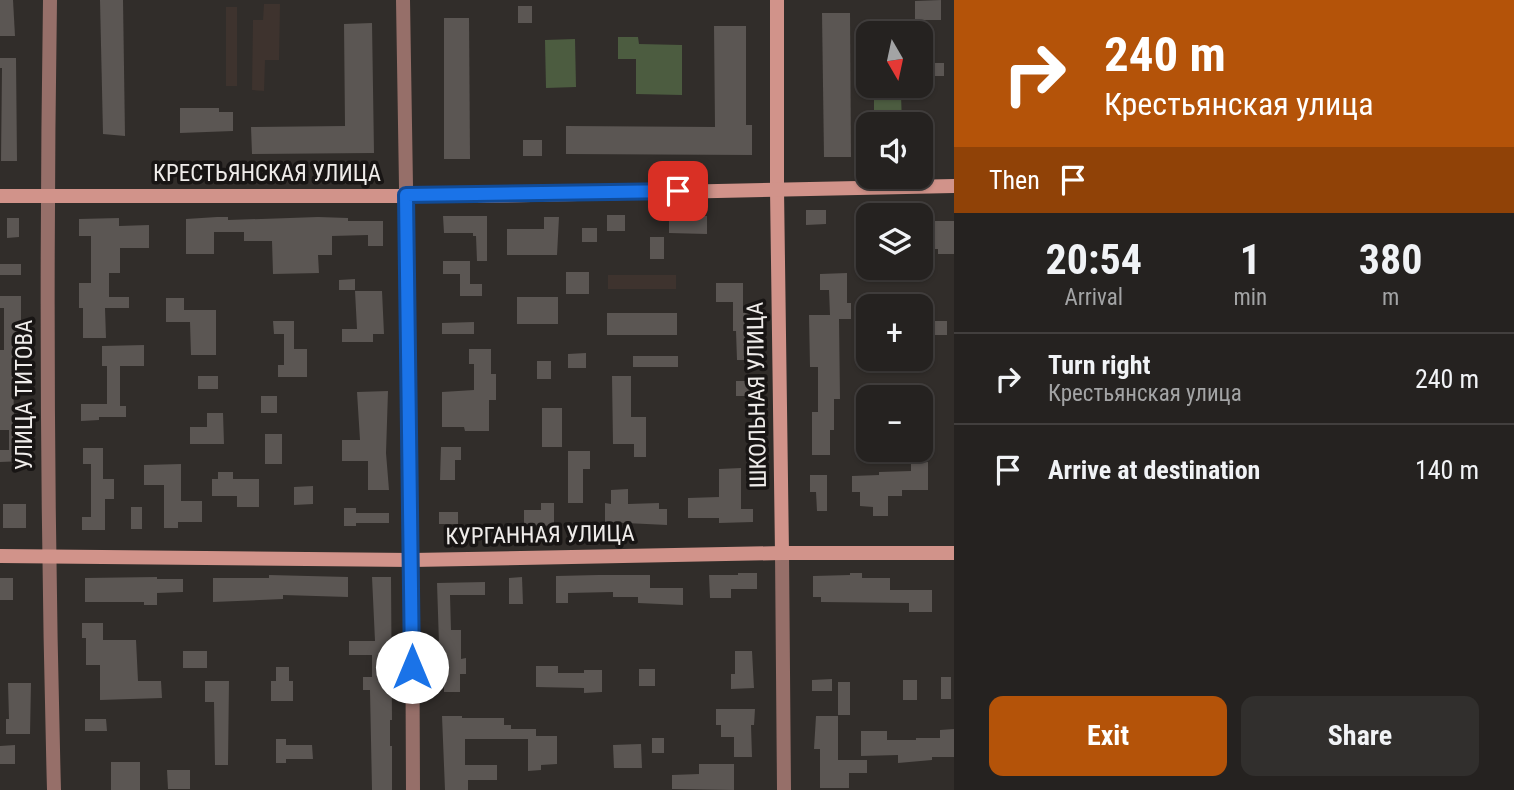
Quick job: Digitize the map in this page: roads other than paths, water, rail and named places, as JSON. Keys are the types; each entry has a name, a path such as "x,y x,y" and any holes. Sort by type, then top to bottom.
{"street":[{"name":"УЛИЦА ТИТОВА","path":"50,0 47,557 54,790"},
{"path":"403,0 413,790"},
{"name":"ШКОЛЬНАЯ УЛИЦА","path":"777,0 784,790"},
{"name":"КРЕСТЬЯНСКАЯ УЛИЦА","path":"0,196 485,196 954,186"},
{"name":"КУРГАННАЯ УЛИЦА","path":"0,556 412,559 954,553"}]}
